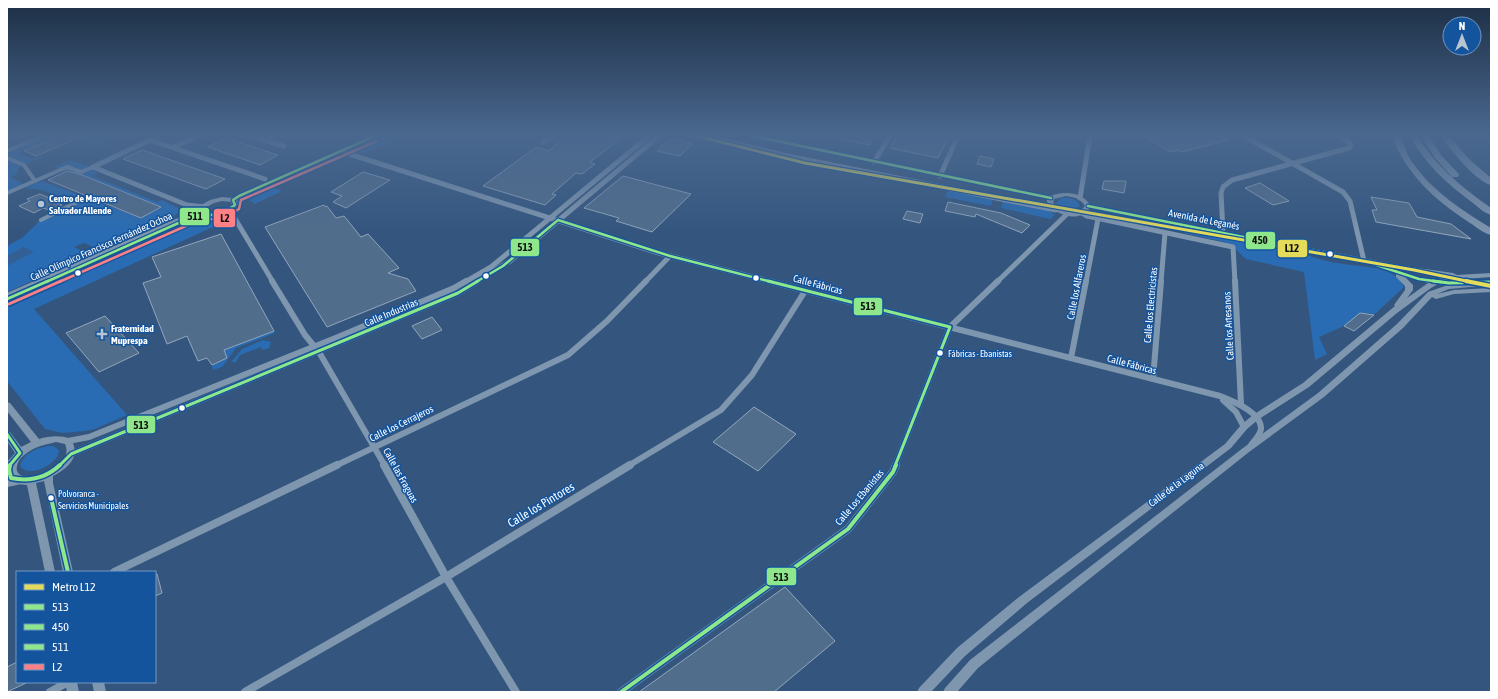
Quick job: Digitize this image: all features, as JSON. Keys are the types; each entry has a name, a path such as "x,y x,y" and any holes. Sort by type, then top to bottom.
{"highway":[{"path":"1413,169 1446,201 1491,232"},
{"path":"1438,169 1463,191 1491,212"},
{"path":"1448,169 1473,191 1491,204"},
{"path":"1475,169 1491,182"}],"street":[{"path":"26,169 35,182"},
{"path":"7,193 64,169"},
{"path":"72,169 81,172 89,169"},
{"path":"97,169 187,205 203,209 212,215 227,212 235,203 230,199"},
{"path":"235,169 265,179"},
{"path":"230,199 265,179 289,169"},
{"path":"230,199 300,169"},
{"name":"Calle Fábricas","path":"395,169 670,256 1213,395 1241,404 1256,417"},
{"name":"Calle Industrias","path":"71,454 317,349 454,288 491,267 610,169"},
{"name":"Calle Industrias","path":"68,441 89,437 458,293 504,266 620,169"},
{"path":"851,169 1056,210 1067,214 1082,213 1086,211 1088,206 1087,203 1080,198 1061,194 1051,198 905,169"},
{"path":"940,176 943,169"},
{"path":"1080,198 1085,169"},
{"path":"1223,232 1221,193 1223,187 1232,180 1276,169"},
{"path":"1303,169 1336,186 1347,196 1350,201 1364,261"},
{"path":"1051,198 1051,205 1056,210"},
{"name":"Calle Olímpico Francisco Fernández Ochoa","path":"7,297 183,221 203,209 212,201 230,199"},
{"path":"41,220 81,200"},
{"name":"Avenida de Leganés","path":"1088,206 1364,261 1439,274 1491,275"},
{"name":"Calle las Fraguas","path":"227,212 231,212 305,335 317,349 374,447 446,577 516,692"},
{"name":"Avenida de Leganés","path":"1082,213 1085,216 1098,219 1234,247"},
{"name":"Calle Los Ebanistas","path":"621,692 848,529 893,472 950,327 1067,214"},
{"name":"Calle los Alfareros","path":"1071,358 1098,219"},
{"name":"Calle los Electricistas","path":"1153,379 1165,233"},
{"name":"Calle los Artesanos","path":"1234,247 1241,404"},
{"name":"Calle los Cerrajeros","path":"116,571 568,355 607,321 670,256"},
{"name":"Avenida de Leganés","path":"1364,261 1419,279 1434,282"},
{"path":"1388,269 1400,275 1409,285 1409,290 1394,311"},
{"path":"1434,282 1449,278 1491,275"},
{"path":"1434,282 1491,283"},
{"name":"Calle de la Laguna","path":"923,692 961,652 1018,605 1228,446 1244,427 1256,417 1306,385 1394,311 1434,282"},
{"path":"1420,307 1431,294 1441,289 1491,283"},
{"path":"1420,307 1435,297 1454,292 1491,290"},
{"name":"Calle los Pintores","path":"245,692 446,577 721,410 752,375 805,291"},
{"name":"Calle de la Laguna","path":"949,692 974,664 1249,448 1321,395 1420,307"},
{"path":"1213,395 1234,408 1239,414 1244,427"},
{"path":"7,405 37,443"},
{"path":"1249,448 1261,430 1261,425 1256,417"},
{"path":"7,434 20,453"},
{"path":"56,439 68,441 72,446 71,454 60,467 49,474 31,481 12,482 7,469 20,453 37,443 56,439"},
{"path":"49,474 48,483 68,571"},
{"path":"31,481 50,571"},
{"path":"50,692 68,683"}],"shaded area":[{"path":"7,169 19,169 17,174 11,177 23,184 7,191"},
{"path":"58,169 89,169 97,172 97,174 92,176 157,202 162,200 178,208 179,212 169,220 101,251 84,243 74,247 91,255 7,292 7,246 22,238 38,223 37,222 76,203 42,190 25,188 42,181 141,218 161,207 69,170 65,172"},
{"path":"274,188 282,191 255,204 249,200"},
{"path":"948,190 993,199 991,206 945,197"},
{"path":"1061,198 1077,201 1080,206 1074,210 1063,209 1056,203"},
{"path":"1003,201 1048,210 1055,215 1050,219 1001,208"},
{"path":"222,217 226,221 34,309 127,415 95,429 84,431 63,433 45,429 7,381 7,304 197,219"},
{"path":"1181,230 1299,252 1332,262 1378,269 1391,273 1397,277 1404,287 1375,314 1361,313 1344,326 1319,337 1327,354 1315,360 1304,272 1246,259 1233,247 1224,242 1185,233"},
{"path":"23,247 34,252 7,266 7,256"},
{"path":"274,331 275,333 236,348 222,367 213,370 212,365 227,358 224,350"},
{"path":"263,340 271,342 269,348 263,350 261,347 240,355 236,362 231,362 242,349"},
{"path":"53,446 59,450 58,455 49,465 35,471 23,469 20,465 27,454 39,448"}],"building":[{"path":"150,169 195,169 225,179 206,189"},
{"path":"507,169 589,169 582,174 576,173 552,194 556,195 545,205 483,186"},
{"path":"67,171 82,175 161,207 141,218 48,180"},
{"path":"363,172 390,180 346,208 333,202 342,196 331,192"},
{"path":"623,176 691,194 652,232 616,221 619,218 584,208"},
{"path":"1104,181 1126,181 1124,193 1102,189"},
{"path":"1260,183 1289,201 1273,205 1245,188"},
{"name":"Centro de Mayores Salvador Allende","path":"40,194 59,202 57,203 62,205 52,211 43,208 34,213 19,206 30,201 27,199"},
{"path":"1371,197 1409,203 1417,217 1451,224 1471,239 1376,222 1372,210 1377,210"},
{"path":"948,202 1001,213 1030,225 1022,233 976,214 975,217 945,211"},
{"path":"324,205 325,207 327,206 336,218 344,216 361,237 368,234 399,268 388,273 408,279 416,291 327,327 265,227"},
{"path":"907,211 923,214 920,223 903,219"},
{"path":"221,234 274,331 224,350 227,358 212,365 207,358 198,361 187,336 167,344 143,283 161,277 152,257"},
{"path":"1360,313 1374,315 1354,331 1344,326"},
{"path":"105,316 139,353 99,372 66,333"},
{"path":"432,317 442,330 422,339 412,326"},
{"path":"754,407 796,434 758,471 713,442"},
{"path":"156,574 157,574 162,593 156,596"},
{"path":"785,587 835,641 774,692 639,692"},
{"path":"16,662 16,683 26,683 7,692 7,667"}],"metro line":[{"name":"L12","path":"837,169 1414,270 1491,286"}],"transit line":[{"name":"511","path":"7,299 183,221 204,213 212,215 223,213 235,205 233,200 239,196 301,169"},
{"name":"L2","path":"9,304 204,218 212,220 225,218 239,209 241,200 313,169"},
{"name":"450","path":"910,169 1051,198"},
{"name":"450","path":"1088,206 1364,261 1419,279 1449,283 1491,282"},
{"name":"513","path":"7,434 20,453 10,464 9,474 11,478 29,480 45,476 59,467 71,454 458,293 503,266 558,220 670,256 950,327 893,472 848,529 621,692"},
{"name":"513","path":"51,498 68,571"}],"place":[{"name":"Centro de Mayores Salvador Allende","path":"41,204"},
{"name":"Fraternidad Muprespa","path":"102,334"},
{"name":"Fábricas - Ebanistas","path":"940,353"},
{"name":"Polvoranca - Servicios Municipales","path":"51,498"}]}
